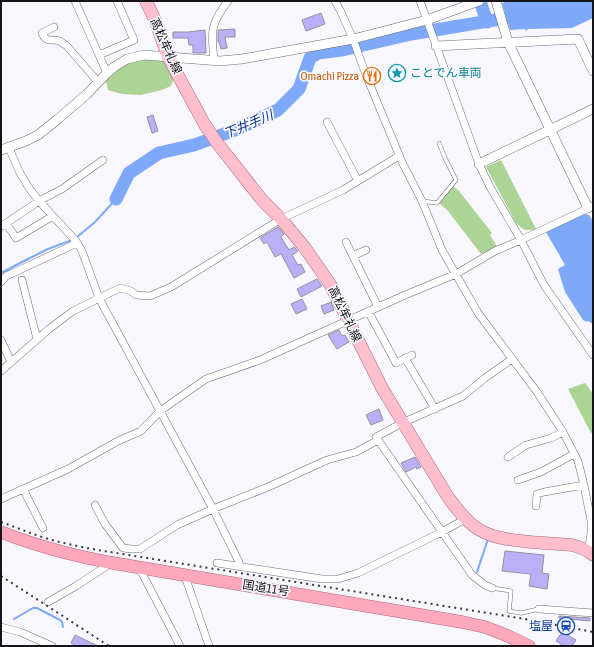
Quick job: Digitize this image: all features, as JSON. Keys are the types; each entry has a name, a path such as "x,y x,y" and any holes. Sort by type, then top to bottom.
{"highway":[{"name":"国道11号","path":"1,532 48,549 75,556 462,622 485,627 529,646"}],"main road":[{"name":"高松牟礼線","path":"146,1 155,20 168,57 205,125 262,200 281,219 305,248 330,284 382,388 402,423 448,497 465,519 475,528 491,536 508,540 581,547 591,553"}],"street":[{"path":"76,1 107,73"},
{"path":"99,55 134,40 117,1"},
{"path":"214,60 212,38 215,21 219,12 228,1"},
{"path":"335,1 353,40 399,156 422,201 442,250 478,313 537,392 563,432 578,461 591,522 591,553"},
{"path":"420,1 479,164 490,187 544,285 593,355"},
{"path":"1,499 68,469 118,441 141,431 160,411 206,379 260,360 368,311 456,274 495,251 590,207 550,130 506,38 496,1"},
{"path":"240,566 213,509 100,298 82,251 76,242 29,188 4,149 38,135 87,94 114,67 127,59 144,55 214,60 242,59 353,40 428,22 476,2"},
{"path":"54,27 42,33 44,38 60,41 66,45 98,82"},
{"path":"436,46 506,38 578,39 593,71"},
{"path":"479,164 593,109"},
{"path":"327,122 358,181"},
{"path":"1,370 49,329 73,311 120,288 131,291 136,295 150,296 172,287 281,219 343,190 399,156"},
{"path":"53,216 16,238 4,224 39,201 68,186 103,160"},
{"path":"1,282 6,276 76,242"},
{"path":"346,242 378,307"},
{"path":"353,256 366,250"},
{"path":"22,280 37,339"},
{"path":"368,311 396,363 409,356 435,409"},
{"path":"1,340 11,362"},
{"path":"492,588 485,585 472,575 376,438 402,423 463,396 512,359"},
{"path":"508,457 526,445 551,438 563,432"},
{"path":"95,505 104,524 123,548 140,549 176,525 268,487 327,460 356,452 378,440"},
{"path":"518,480 541,472 574,454"},
{"path":"536,506 537,494 584,485"},
{"path":"22,489 43,528"},
{"path":"217,563 322,579 338,579 358,573 442,532 465,519"},
{"path":"48,602 105,567 107,562"},
{"path":"137,567 142,573 180,646"},
{"path":"185,575 209,646"},
{"path":"539,609 593,613"},
{"path":"1,627 20,632 52,646"}],"lane":[{"path":"422,201 437,203 456,180 444,158 439,143"},
{"path":"492,588 511,591 509,611 522,613 539,609"}],"green space":[{"path":"145,57 163,60 175,76 171,86 162,90 141,95 122,94 108,90 105,77 114,69"},
{"path":"501,160 536,229 525,230 516,223 486,167"},
{"path":"453,186 459,191 492,233 490,235 498,248 481,254 448,211 438,202"},
{"path":"585,383 593,394 593,432 591,433 568,389"}],"water":[{"path":"509,1 593,1 593,18 572,28 528,29 526,31 525,29 510,30 502,3"},
{"path":"584,214 589,215 593,221 593,324 583,320 565,292 558,269 565,265 546,232"}],"building":[{"path":"321,13 325,24 306,31 302,20"},
{"path":"235,29 235,37 225,37 227,48 221,49 218,42 218,30"},
{"path":"205,30 206,53 193,53 193,45 189,45 188,38 173,38 173,32"},
{"path":"153,115 158,131 152,133 147,117"},
{"path":"278,227 284,234 281,237 289,250 294,247 298,251 292,255 298,265 301,264 305,272 294,278 281,254 275,257 267,242 264,244 260,238"},
{"path":"317,279 322,286 301,297 297,289"},
{"path":"302,299 307,309 296,314 291,304"},
{"path":"331,302 334,310 324,314 321,306"},
{"path":"339,330 342,336 345,335 349,342 337,349 328,335"},
{"path":"379,409 383,420 371,425 366,415"},
{"path":"415,457 421,467 417,469 416,467 406,472 401,463"},
{"path":"505,551 544,555 542,573 549,574 547,589 529,586 531,574 502,571"},
{"path":"559,616 590,618 590,621 559,618"},
{"path":"562,632 576,640 572,646 564,646 556,641"},
{"path":"75,635 98,646 76,646 71,643"}],"waterway":[{"path":"480,1 487,22"},
{"name":"下井手川","path":"116,199 129,173 159,153 194,145 235,130 278,110 299,89 310,58 318,53 342,50 411,34 525,15"},
{"name":"下井手川","path":"76,238 95,222 116,199"},
{"name":"下井手川","path":"1,273 48,249 72,240"},
{"path":"477,572 488,539"},
{"path":"14,619 33,608 37,608 60,620 63,627"}],"railway":[{"path":"1,522 52,540 96,550 525,619 593,632"},
{"path":"1,576 109,646"}],"place":[{"name":"ことでん車両","path":"397,73"},
{"name":"Omachi Pizza","path":"372,76"},
{"name":"塩屋","path":"566,626"}]}
